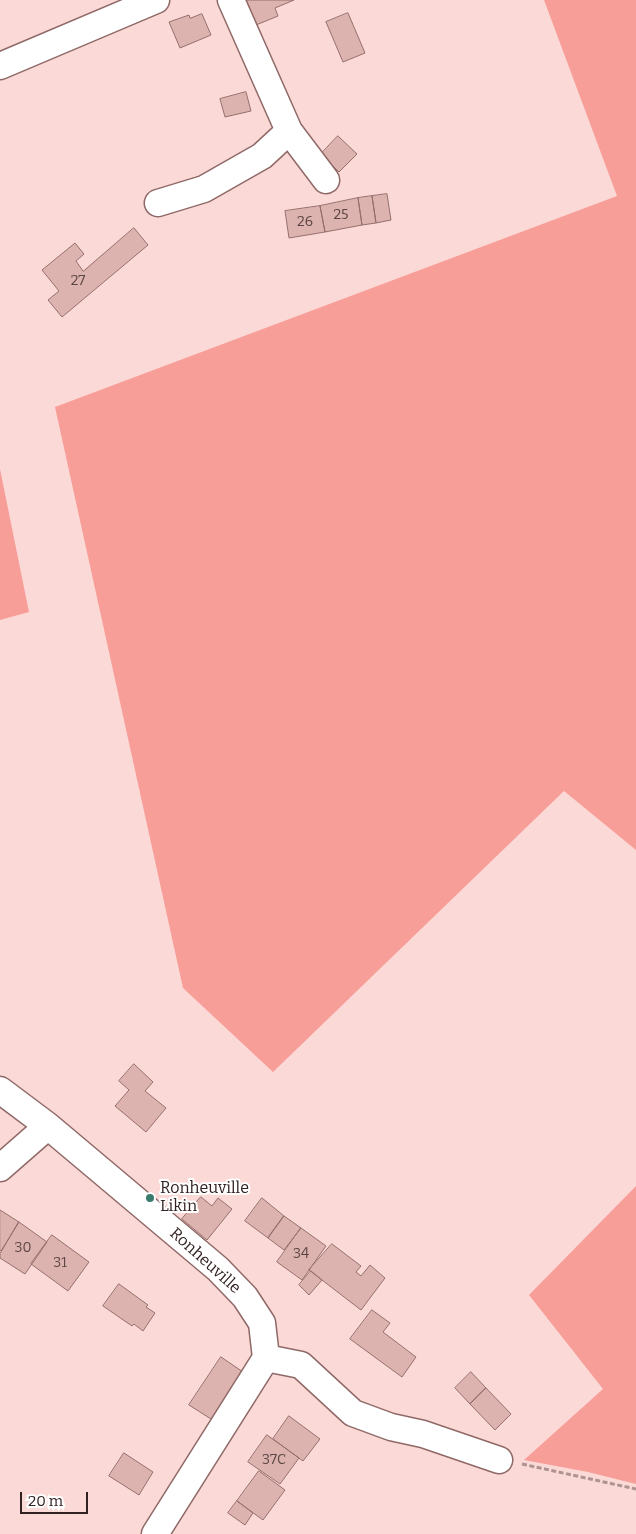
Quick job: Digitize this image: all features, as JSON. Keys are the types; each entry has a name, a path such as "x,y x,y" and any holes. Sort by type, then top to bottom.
{"street":[{"path":"0,66 156,0"},
{"path":"231,0 289,131 326,180"},
{"path":"158,203 204,189 262,156 289,131"},
{"name":"Ronheuville","path":"0,1090 48,1126 218,1269 245,1297 262,1323 266,1358"},
{"path":"0,1168 48,1126"},
{"path":"155,1534 266,1358 301,1365 353,1413 390,1427 423,1434 499,1460"}],"path":[{"path":"499,1460 542,1467 636,1490"}],"shaded area":[{"path":"544,0 636,0 636,850 564,791 273,1072 183,988 55,407 617,196"},
{"path":"0,469 29,612 0,620"},
{"path":"636,1186 636,1484 588,1472 524,1460 603,1389 529,1295"}],"building":[{"path":"245,0 294,0 275,8 278,16 256,25"},
{"path":"348,13 365,53 343,62 326,22"},
{"path":"202,14 211,35 180,48 169,22 189,15 190,18"},
{"path":"246,92 251,111 225,117 220,99"},
{"path":"338,136 357,154 339,172 321,154"},
{"path":"387,194 391,220 376,223 372,196"},
{"path":"372,196 376,223 362,225 358,198"},
{"path":"358,198 362,225 325,232 320,206"},
{"path":"320,206 325,232 289,238 285,211"},
{"path":"134,228 148,245 62,317 48,300 59,291 42,270 75,243 84,254 76,261 83,271"},
{"path":"134,1064 153,1082 145,1091 166,1108 146,1132 115,1106 129,1090 119,1081"},
{"path":"201,1197 212,1206 218,1198 232,1209 207,1240 182,1219"},
{"path":"262,1198 284,1216 268,1238 245,1221"},
{"path":"0,1210 19,1222 1,1251 0,1250"},
{"path":"284,1216 301,1228 284,1250 268,1238"},
{"path":"19,1222 47,1242 25,1274 0,1258 0,1254"},
{"path":"301,1228 326,1246 302,1280 277,1262"},
{"path":"52,1235 89,1262 68,1291 31,1264"},
{"path":"332,1244 361,1266 356,1272 361,1276 370,1265 385,1278 361,1310 309,1270"},
{"path":"311,1271 322,1280 309,1295 299,1285"},
{"path":"119,1284 148,1305 146,1307 155,1313 143,1331 134,1324 132,1326 103,1306"},
{"path":"372,1310 390,1323 383,1332 416,1357 402,1377 350,1339"},
{"path":"221,1357 243,1372 211,1419 189,1405"},
{"path":"471,1372 486,1388 470,1404 455,1388"},
{"path":"486,1388 511,1414 495,1430 470,1404"},
{"path":"289,1416 320,1439 303,1461 273,1439"},
{"path":"267,1435 299,1458 280,1484 248,1462"},
{"path":"124,1453 153,1472 139,1495 109,1476"},
{"path":"259,1471 285,1490 263,1520 237,1501"},
{"path":"237,1501 253,1513 245,1525 228,1513"}],"place":[{"name":"Ronheuville Likin","path":"150,1198"}]}
